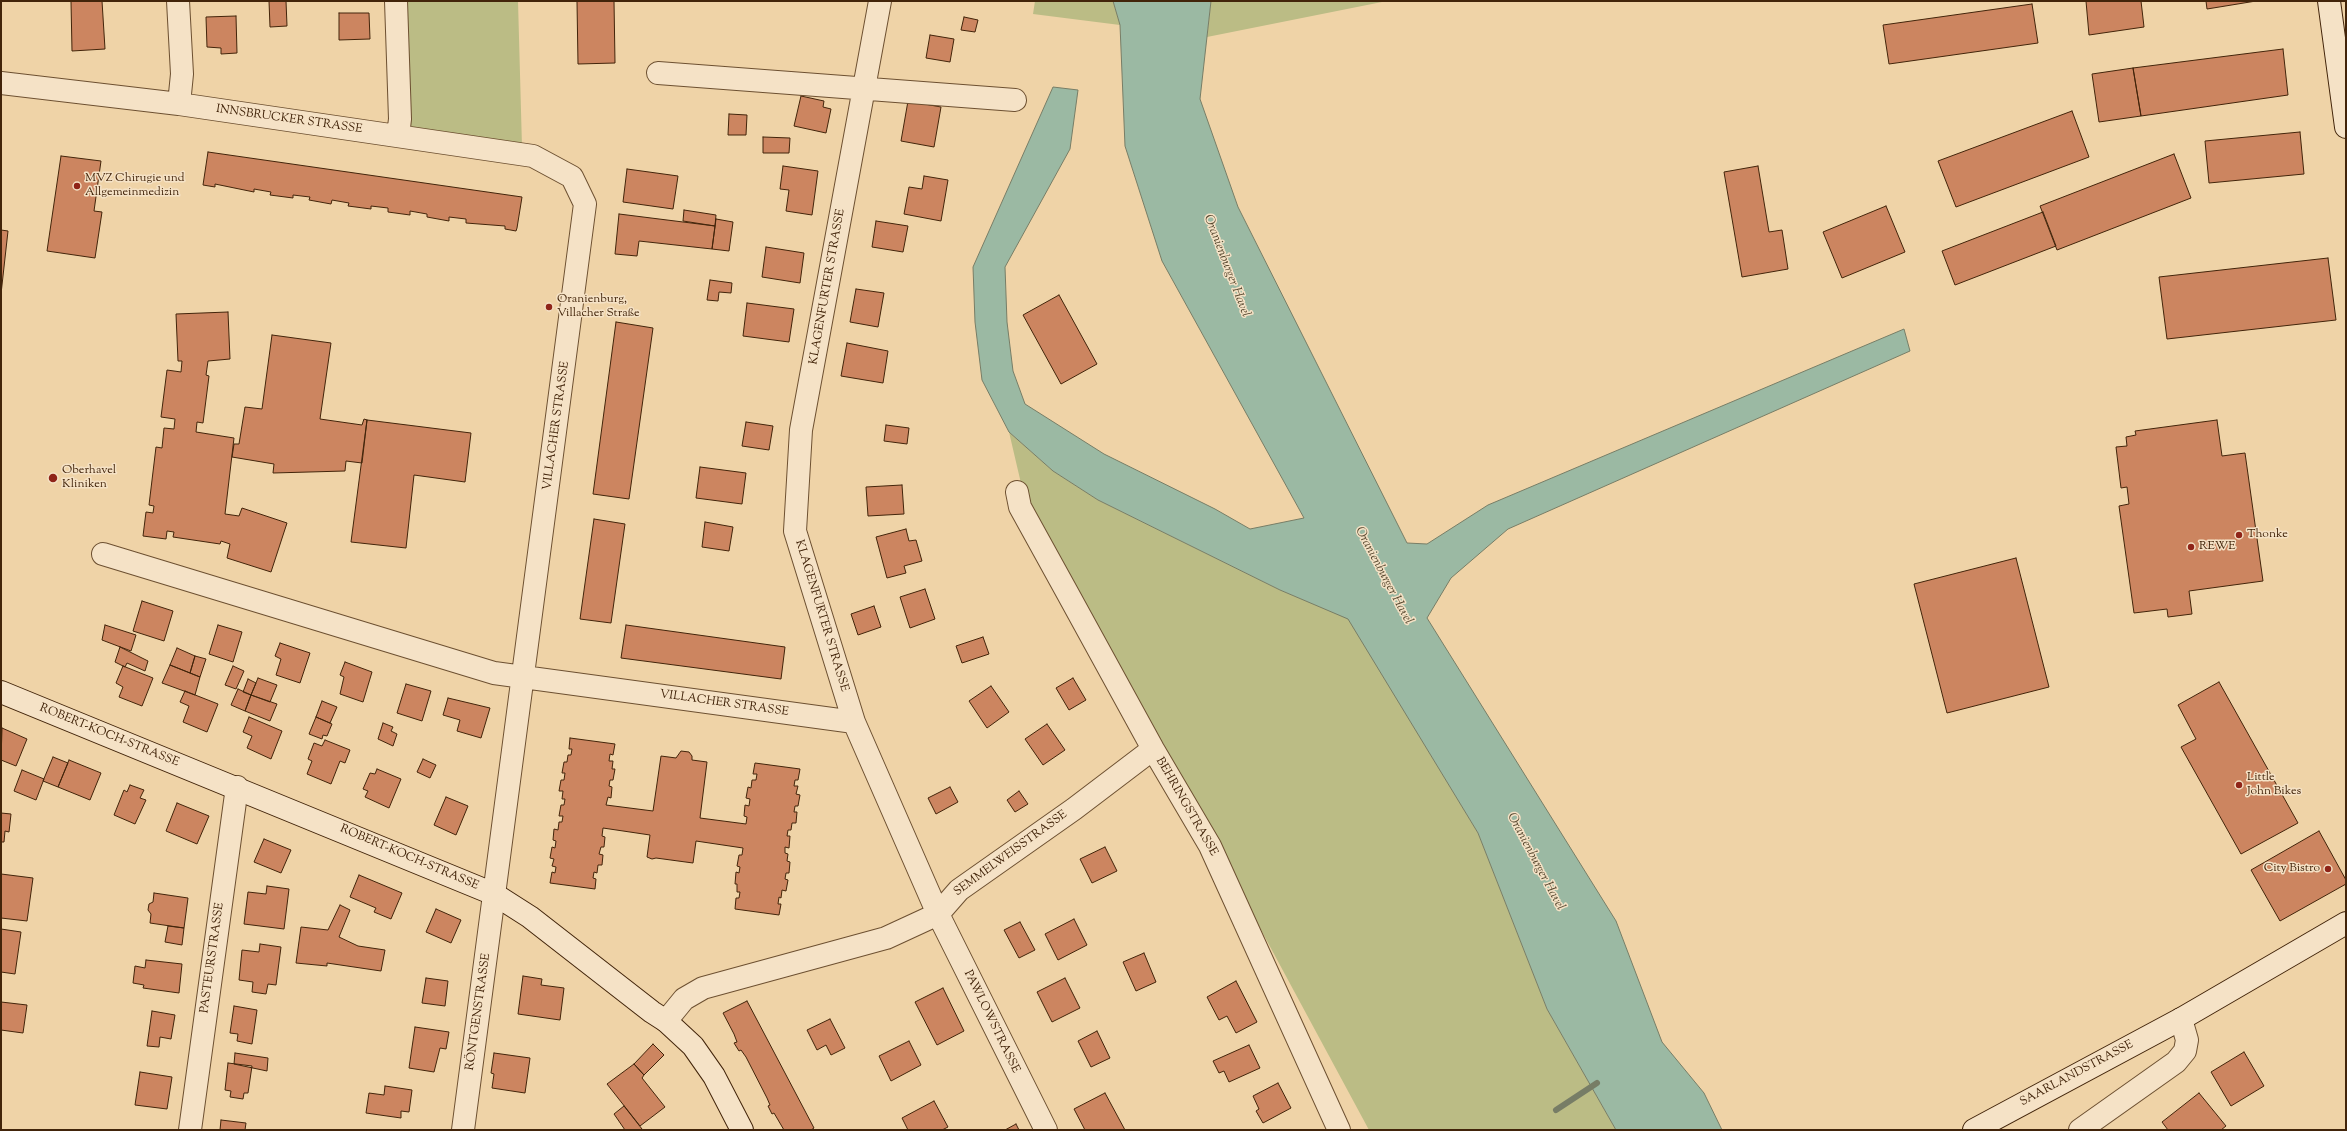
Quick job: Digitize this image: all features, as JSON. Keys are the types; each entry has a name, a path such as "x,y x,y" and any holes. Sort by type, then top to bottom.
{"street":[{"path":"178,1 182,74 179,104"},
{"path":"396,1 400,119 398,136"},
{"name":"KLAGENFURTER STRASSE","path":"880,1 801,430 795,531 854,722 938,914"},
{"path":"2329,1 2346,127"},
{"path":"658,73 864,90 1015,100"},
{"name":"INNSBRUCKER STRASSE","path":"1,83 179,104 533,156 572,176"},
{"name":"VILLACHER STRASSE","path":"494,894 585,204 572,176"},
{"name":"BEHRINGSTRASSE","path":"1017,492 1024,514 1153,749 1210,846 1340,1130"},
{"path":"103,554 494,673 523,678"},
{"name":"VILLACHER STRASSE","path":"523,678 854,722"},
{"name":"ROBERT-KOCH-STRASSE","path":"1,692 237,787 494,894 530,917 666,1021 693,1046 714,1076 742,1130"},
{"name":"SEMMELWEISSTRASSE","path":"666,1021 684,999 703,988 886,938 938,914 959,890 1074,809 1153,749"},
{"name":"PASTEURSTRASSE","path":"190,1130 237,787"},
{"name":"RÖNTGENSTRASSE","path":"463,1130 494,894"},
{"name":"PAWLOWSTRASSE","path":"938,914 1046,1130"},
{"name":"SAARLANDSTRASSE","path":"1974,1130 2181,1019 2346,923"},
{"path":"2080,1130 2176,1062 2185,1051 2187,1040 2181,1019"}],"green space":[{"path":"405,1 518,1 522,147 407,130"},
{"path":"1035,1 1113,1 1120,25 1033,14"},
{"path":"1211,1 1387,1 1207,37"},
{"path":"1009,432 1053,471 1098,500 1280,590 1348,618 1478,833 1547,1009 1616,1130 1369,1130 1165,752 1027,509"}],"water":[{"name":"Oranienburger Havel","path":"1113,1 1211,1 1200,99 1238,207 1407,543 1427,544 1488,505 1904,329 1910,351 1508,529 1451,578 1427,618 1616,921 1662,1042 1704,1093 1722,1130 1616,1130 1547,1009 1478,833 1348,619 1280,590 1098,500 1053,471 1009,432 982,380 975,322 973,267 1053,87 1078,90 1070,149 1005,267 1007,322 1013,371 1025,404 1104,454 1215,509 1250,529 1304,518 1162,261 1125,146 1120,25"}],"building":[{"path":"71,1 102,1 105,49 72,51"},
{"path":"269,1 286,1 287,26 270,27"},
{"path":"577,1 614,1 615,63 578,64"},
{"path":"2086,1 2141,1 2144,27 2089,35"},
{"path":"2206,1 2256,1 2207,9"},
{"path":"2032,4 2038,43 1889,64 1883,25"},
{"path":"339,13 369,13 370,39 339,40"},
{"path":"236,16 237,53 221,54 221,48 207,47 206,17"},
{"path":"964,17 978,20 975,32 961,30"},
{"path":"930,35 954,39 950,62 926,58"},
{"path":"2283,49 2288,95 2141,116 2133,68"},
{"path":"2133,68 2141,116 2099,122 2092,74"},
{"path":"801,96 824,101 823,107 831,109 826,133 794,126"},
{"path":"908,101 941,107 934,147 901,141"},
{"path":"2072,111 2089,157 1956,207 1938,161"},
{"path":"729,114 747,115 746,135 728,135"},
{"path":"2300,132 2304,174 2209,183 2205,141"},
{"path":"763,137 790,138 789,153 763,153"},
{"path":"208,152 522,197 517,228 516,231 505,229 505,226 466,223 466,219 449,217 449,221 427,217 427,214 410,211 410,215 388,212 388,208 371,206 371,209 348,206 349,203 332,200 331,204 309,200 310,197 293,195 293,198 270,195 271,192 254,189 254,192 215,184 215,187 203,185"},
{"path":"2174,154 2191,198 2057,250 2040,206"},
{"name":"MVZ Chirugie und Allgemeinmedizin","path":"61,156 101,161 94,211 102,212 95,258 47,251"},
{"path":"783,166 818,171 812,215 786,211 789,190 780,189"},
{"path":"1758,166 1769,232 1782,230 1788,269 1742,277 1724,172"},
{"path":"627,169 678,176 673,209 623,202"},
{"path":"924,176 948,180 941,221 904,214 909,187 922,189"},
{"path":"1886,206 1905,252 1842,278 1823,232"},
{"path":"684,210 716,215 715,226 683,221"},
{"path":"2043,212 2056,246 1955,285 1942,251"},
{"path":"619,214 715,226 712,249 639,241 637,256 615,254"},
{"path":"716,219 733,222 729,251 712,249"},
{"path":"876,221 908,226 903,252 872,247"},
{"path":"1,230 8,231 1,294"},
{"path":"766,247 804,253 800,283 762,277"},
{"path":"2328,258 2336,320 2167,339 2159,277"},
{"path":"710,280 732,283 731,293 719,292 718,301 707,300"},
{"path":"856,289 884,293 878,327 850,322"},
{"path":"1059,295 1097,364 1061,384 1023,315"},
{"path":"747,303 794,309 789,342 743,336"},
{"path":"228,312 230,359 208,361 206,375 209,376 203,423 197,422 196,432 234,438 225,514 239,516 242,508 287,523 271,572 227,558 230,544 221,541 220,544 173,537 174,532 167,531 166,539 143,536 146,512 153,513 154,506 149,505 156,447 162,448 164,428 174,429 175,419 161,417 167,370 181,372 182,361 178,361 176,314"},
{"path":"616,322 653,328 629,499 593,494"},
{"path":"272,335 331,343 320,419 362,425 364,419 367,420 362,463 346,461 345,471 273,473 274,464 232,457 234,444 239,444 245,407 262,409"},
{"path":"847,343 888,351 883,383 841,376"},
{"path":"367,420 471,433 465,482 414,475 406,548 351,542"},
{"name":"REWE","path":"2217,420 2222,456 2245,453 2263,581 2189,591 2192,614 2168,617 2167,609 2134,613 2119,506 2129,504 2127,487 2121,488 2116,447 2127,446 2126,437 2136,435 2135,431"},
{"path":"746,422 773,426 769,450 742,446"},
{"path":"886,425 909,428 907,444 884,441"},
{"path":"700,467 746,473 742,504 696,498"},
{"path":"902,485 904,514 868,516 866,487"},
{"path":"594,519 625,524 611,623 580,619"},
{"path":"705,522 733,527 729,551 702,547"},
{"path":"906,529 909,541 916,540 922,561 904,566 906,573 887,578 876,537"},
{"path":"2016,558 2049,687 1947,713 1914,584"},
{"path":"925,589 935,619 910,628 900,597"},
{"path":"142,601 173,611 164,641 133,631"},
{"path":"874,606 881,627 858,635 851,614"},
{"path":"105,625 136,635 131,651 102,640"},
{"path":"218,625 242,632 233,662 209,654"},
{"path":"626,625 785,647 781,679 621,658"},
{"path":"983,637 989,654 962,663 956,646"},
{"path":"280,643 310,653 300,683 276,675 281,659 275,656"},
{"path":"120,647 148,661 145,671 127,663 125,667 115,662"},
{"path":"177,648 195,656 190,673 170,665"},
{"path":"195,656 206,659 200,677 190,673"},
{"path":"345,662 372,672 363,702 340,694 344,677 340,675"},
{"path":"170,665 200,677 195,695 162,683"},
{"path":"123,666 153,678 142,706 119,697 123,687 116,683"},
{"path":"233,666 244,671 236,689 225,685"},
{"path":"258,678 277,685 270,702 251,695"},
{"path":"1073,678 1086,700 1069,710 1056,688"},
{"path":"248,679 256,683 251,695 243,692"},
{"name":"Little John Bikes","path":"2219,682 2298,823 2241,854 2181,747 2196,739 2178,705"},
{"path":"406,684 431,691 422,721 397,713"},
{"path":"991,686 1009,712 987,728 969,701"},
{"path":"238,689 251,695 245,711 231,705"},
{"path":"185,691 218,704 207,732 183,722 189,706 180,702"},
{"path":"251,695 277,704 270,721 245,711"},
{"path":"448,698 490,708 481,738 457,731 460,720 443,715"},
{"path":"322,701 337,707 330,723 316,717"},
{"path":"249,717 282,731 271,759 247,748 252,736 243,732"},
{"path":"316,717 332,724 327,736 323,735 322,739 309,734"},
{"path":"383,723 393,727 391,731 397,734 393,746 378,739"},
{"path":"1047,724 1065,750 1043,765 1025,739"},
{"path":"2,728 27,739 16,766 1,760"},
{"path":"570,738 615,744 613,755 610,754 609,761 613,761 612,769 615,769 613,780 610,780 609,786 612,787 611,798 608,797 606,805 653,811 661,756 676,758 681,751 689,752 692,756 692,760 707,762 700,818 746,824 747,817 744,816 745,805 749,806 750,799 746,798 748,787 751,788 752,780 756,780 757,774 753,774 755,763 800,769 798,780 795,780 794,786 798,786 796,794 800,795 798,806 795,806 794,812 797,812 796,823 792,823 791,830 788,830 787,836 790,836 789,848 785,847 785,853 788,854 787,861 790,862 789,873 786,873 785,879 788,880 786,891 782,890 781,898 779,897 778,904 781,904 779,915 735,909 736,898 739,898 740,892 737,892 737,884 735,884 736,872 739,873 740,867 737,866 739,855 742,855 743,848 696,841 693,863 656,858 652,859 647,857 650,835 603,828 602,836 605,837 604,847 601,847 599,854 603,855 602,865 598,865 597,873 594,872 593,878 596,879 595,889 550,883 552,872 555,873 556,867 552,866 554,859 550,858 552,847 555,848 556,841 553,840 554,829 558,830 559,822 562,822 563,816 559,816 561,805 564,805 565,799 562,799 563,791 559,791 561,780 564,780 565,773 562,773 564,762 567,762 568,755 571,755 572,749 569,749"},
{"path":"325,740 350,750 345,763 340,761 331,784 307,774 312,761 308,759 314,743 322,746"},
{"path":"53,757 68,763 58,787 43,781"},
{"path":"423,759 436,765 430,778 417,772"},
{"path":"69,760 101,773 90,800 58,787"},
{"path":"377,769 401,779 389,808 365,797 368,791 363,789 370,773 375,774"},
{"path":"22,770 44,779 36,800 14,791"},
{"path":"130,785 144,790 140,798 146,800 135,824 114,815 124,790 127,792"},
{"path":"950,787 958,802 936,814 928,798"},
{"path":"1019,791 1028,804 1015,812 1007,800"},
{"path":"446,797 468,806 456,835 434,825"},
{"path":"177,803 209,816 197,844 166,831"},
{"path":"1,813 11,814 9,832 5,831 4,842 1,842"},
{"path":"2319,831 2346,880 2346,884 2280,921 2251,870"},
{"path":"264,839 291,850 281,873 254,862"},
{"path":"1105,847 1117,871 1092,883 1080,859"},
{"path":"1,874 33,878 27,921 1,918"},
{"path":"359,875 402,893 391,919 374,912 376,908 350,897"},
{"path":"267,886 289,889 284,929 244,924 248,892 266,894"},
{"path":"154,893 188,898 184,928 150,923 151,914 148,910 149,904 153,902"},
{"path":"340,905 350,910 339,937 358,946 385,950 381,971 327,963 327,966 296,963 301,927 328,930"},
{"path":"436,909 461,920 451,943 426,932"},
{"path":"1074,919 1087,945 1058,960 1045,934"},
{"path":"1020,922 1035,950 1019,958 1004,930"},
{"path":"168,926 184,928 182,945 165,942"},
{"path":"1,929 21,932 15,974 1,972"},
{"path":"260,944 281,947 276,985 268,984 266,994 252,992 253,982 239,980 242,950 259,952"},
{"path":"1144,953 1156,982 1136,991 1123,962"},
{"path":"146,960 182,964 179,993 143,988 144,985 133,983 135,966 145,968"},
{"path":"523,976 542,979 541,985 564,988 560,1020 518,1014"},
{"path":"426,978 448,981 445,1006 422,1003"},
{"path":"1065,978 1080,1008 1052,1022 1037,992"},
{"path":"1236,981 1257,1022 1236,1033 1227,1016 1219,1020 1207,997"},
{"path":"943,988 964,1031 937,1045 915,1002"},
{"path":"747,1001 814,1128 811,1130 784,1130 774,1113 772,1114 768,1106 770,1105 767,1098 746,1057 741,1050 739,1051 734,1043 737,1042 723,1013"},
{"path":"1,1002 27,1005 23,1033 1,1030"},
{"path":"234,1006 257,1010 252,1044 237,1041 238,1034 230,1033"},
{"path":"152,1011 175,1015 171,1039 160,1037 159,1047 147,1046"},
{"path":"830,1019 845,1048 831,1055 826,1045 817,1050 807,1030"},
{"path":"415,1027 449,1032 446,1049 440,1048 434,1072 409,1068"},
{"path":"1097,1031 1110,1058 1091,1067 1078,1041"},
{"path":"909,1041 921,1065 891,1081 879,1056"},
{"path":"653,1044 664,1055 644,1075 634,1064"},
{"path":"1249,1045 1260,1068 1229,1082 1224,1071 1219,1073 1213,1061"},
{"path":"2244,1052 2264,1086 2231,1106 2211,1072"},
{"path":"235,1053 268,1058 267,1071 234,1064"},
{"path":"494,1053 530,1058 525,1093 492,1088 494,1074 491,1073"},
{"path":"228,1063 252,1066 248,1093 244,1093 243,1099 230,1097 231,1091 225,1090"},
{"path":"634,1064 644,1075 642,1078 665,1107 640,1126 607,1084"},
{"path":"140,1072 172,1077 167,1109 135,1105"},
{"path":"1278,1083 1291,1108 1263,1123 1256,1111 1259,1109 1253,1096"},
{"path":"385,1086 412,1090 409,1112 401,1111 401,1118 366,1113 369,1093 384,1095"},
{"path":"1105,1093 1125,1130 1085,1130 1074,1109"},
{"path":"2199,1093 2226,1126 2221,1130 2168,1130 2162,1122"},
{"path":"934,1101 948,1127 942,1130 908,1130 902,1118"},
{"path":"624,1106 642,1129 641,1130 625,1130 614,1114"},
{"path":"221,1120 246,1123 245,1130 220,1130"},
{"path":"1016,1124 1019,1130 1005,1130"}],"waterway":[{"path":"1556,1110 1597,1083"}],"place":[{"name":"MVZ Chirugie und Allgemeinmedizin","path":"77,186"},
{"name":"Oranienburg, Villacher Straße","path":"549,307"},
{"name":"Oberhavel Kliniken","path":"53,478"},
{"name":"Thonke","path":"2239,535"},
{"name":"REWE","path":"2191,547"},
{"name":"Little John Bikes","path":"2239,785"},
{"name":"City Bistro","path":"2328,869"}]}
